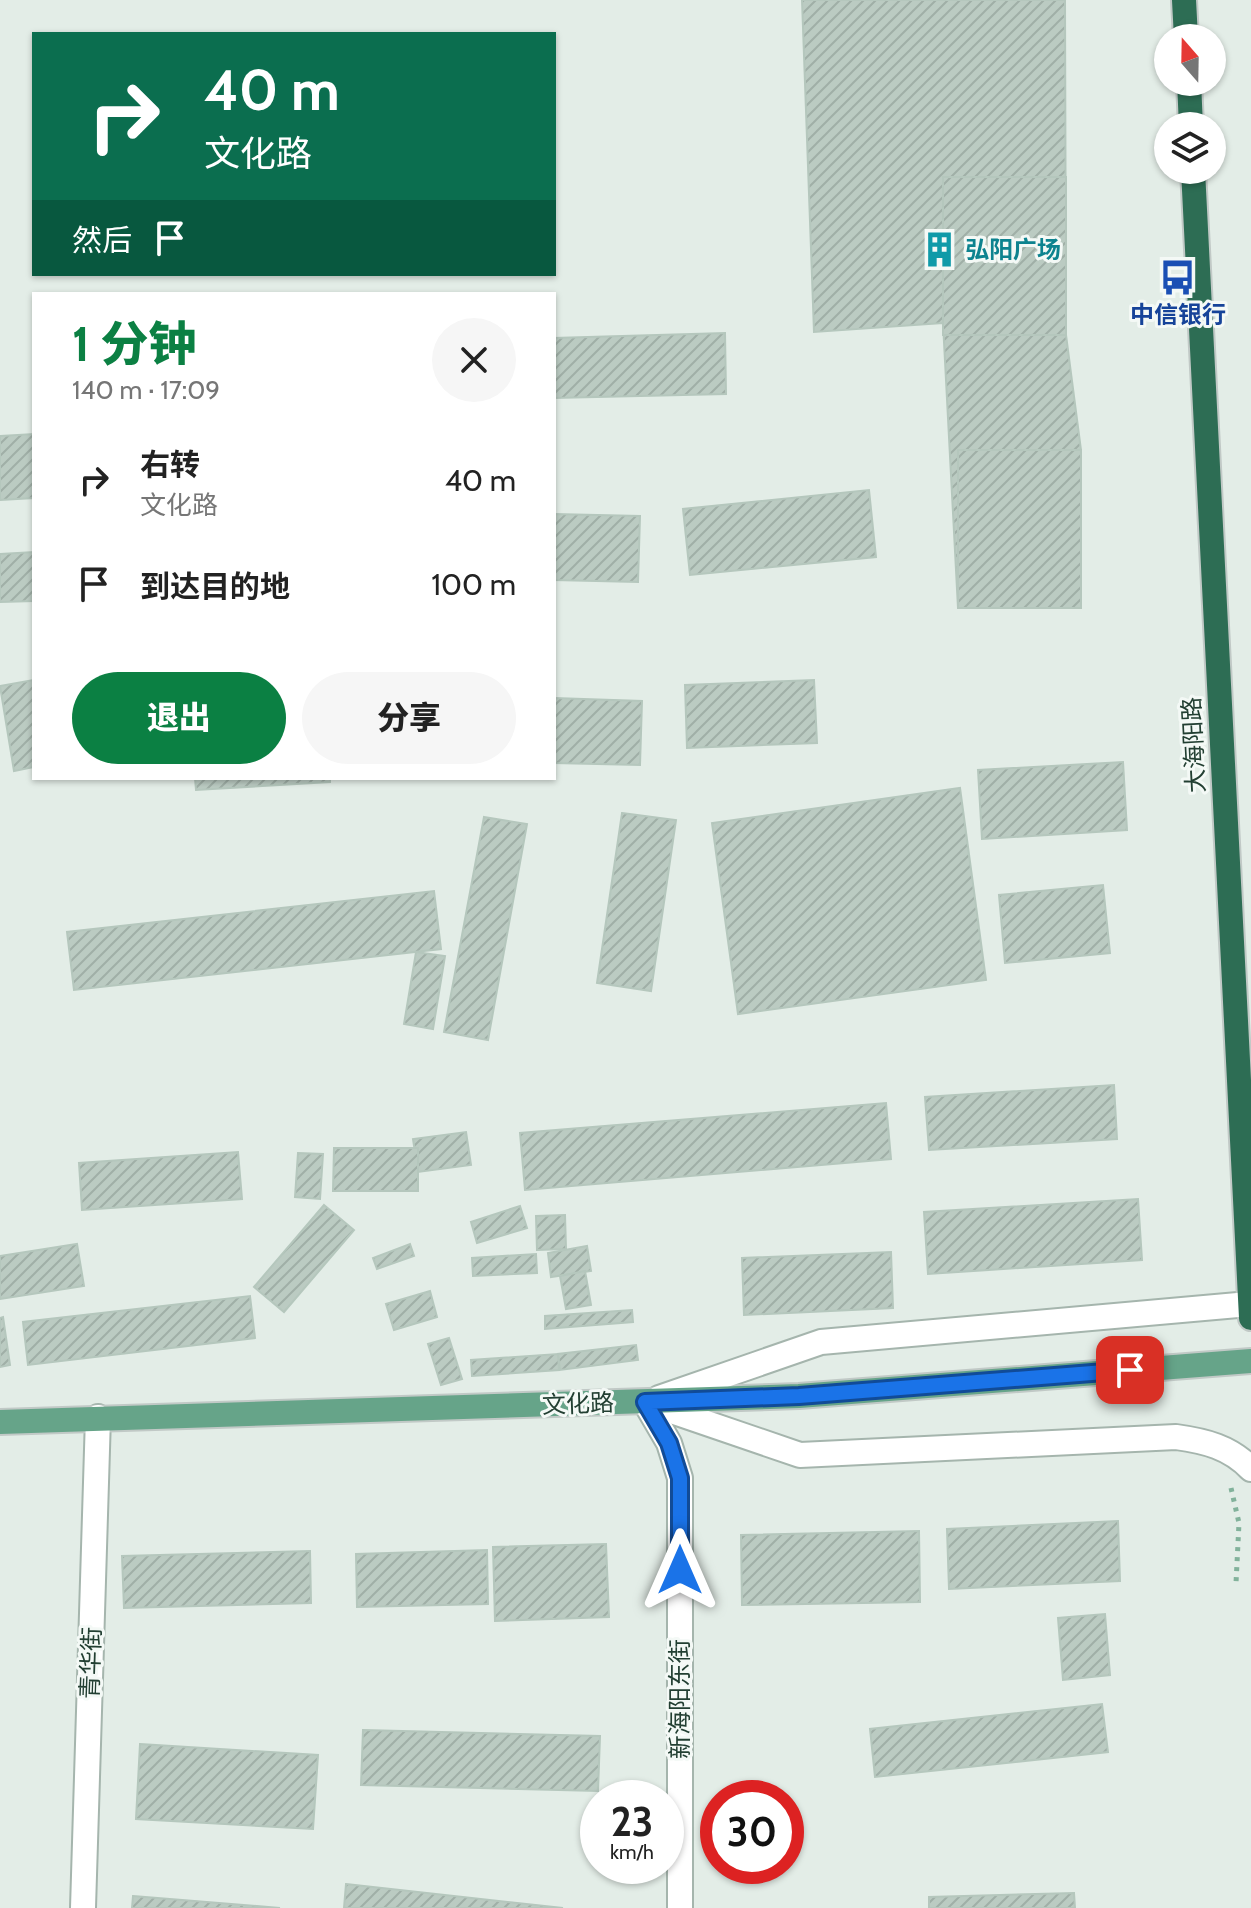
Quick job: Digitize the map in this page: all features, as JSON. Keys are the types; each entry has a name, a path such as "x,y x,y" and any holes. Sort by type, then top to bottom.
{"highway":[{"path":"1184,0 1185,24"},
{"name":"大海阳路","path":"1194,184 1250,1311"}],"main road":[{"name":"文化路","path":"0,1422 799,1396 1251,1361"}],"street":[{"path":"645,1402 821,1342 1250,1311"},
{"path":"645,1402 800,1455 1176,1437 1209,1442 1241,1459 1251,1469"},
{"name":"新海阳东街","path":"645,1402 669,1443 680,1478 680,1908"},
{"name":"青华街","path":"83,1908 98,1417"}],"path":[{"path":"1228,1480 1239,1523 1236,1583"}],"building":[{"name":"弘阳广场","path":"802,0 1065,0 1066,335 1081,450 1081,608 958,608 943,323 814,332"},
{"path":"943,177 1066,177 1066,335 943,335"},
{"path":"725,333 726,394 556,398 556,338"},
{"path":"32,434 32,498 0,500 0,436"},
{"path":"958,450 1081,450 1081,608 958,608"},
{"path":"869,490 876,557 690,575 683,509"},
{"path":"556,514 640,516 638,582 556,580"},
{"path":"32,552 32,601 0,602 0,554"},
{"path":"32,680 32,767 14,771 0,686"},
{"path":"814,680 817,743 687,748 685,685"},
{"path":"556,698 642,701 640,765 556,763"},
{"path":"1123,762 1127,830 982,839 978,770"},
{"path":"195,780 330,780 330,782 196,790"},
{"path":"960,788 986,980 738,1014 712,823"},
{"path":"622,813 676,820 651,991 597,983"},
{"path":"484,817 527,824 488,1040 444,1032"},
{"path":"1103,885 1110,953 1005,963 999,895"},
{"path":"434,891 441,949 74,990 67,932"},
{"path":"416,952 445,956 433,1029 404,1024"},
{"path":"1114,1085 1117,1139 929,1150 925,1097"},
{"path":"886,1103 891,1159 525,1190 520,1133"},
{"path":"466,1132 471,1165 418,1172 413,1139"},
{"path":"334,1148 418,1148 418,1191 333,1191"},
{"path":"238,1152 242,1199 82,1210 79,1163"},
{"path":"298,1153 323,1154 320,1199 295,1197"},
{"path":"1138,1199 1142,1260 928,1274 924,1212"},
{"path":"324,1205 354,1230 284,1312 254,1287"},
{"path":"520,1206 527,1228 477,1243 471,1222"},
{"path":"565,1215 566,1249 537,1250 536,1216"},
{"path":"77,1244 84,1286 0,1299 0,1256"},
{"path":"410,1244 414,1256 377,1269 373,1258"},
{"path":"587,1246 591,1271 551,1277 548,1253"},
{"path":"891,1252 893,1308 744,1315 742,1258"},
{"path":"536,1254 537,1273 473,1276 472,1258"},
{"path":"585,1271 591,1305 566,1309 560,1276"},
{"path":"430,1291 437,1317 394,1330 386,1304"},
{"path":"250,1296 255,1338 28,1365 23,1322"},
{"path":"632,1310 633,1322 545,1329 545,1316"},
{"path":"3,1317 10,1365 0,1367 0,1318"},
{"path":"449,1338 462,1379 441,1385 428,1344"},
{"path":"636,1345 638,1360 560,1370 558,1354"},
{"path":"558,1354 559,1370 472,1376 471,1360"},
{"path":"1118,1521 1120,1581 949,1589 947,1529"},
{"path":"919,1531 920,1602 742,1605 741,1535"},
{"path":"606,1544 609,1617 495,1621 493,1547"},
{"path":"487,1550 488,1604 357,1607 356,1554"},
{"path":"310,1551 311,1603 124,1608 122,1556"},
{"path":"1105,1614 1110,1675 1063,1680 1058,1618"},
{"path":"1102,1704 1108,1752 875,1777 870,1729"},
{"path":"363,1730 600,1736 598,1780 580,1780 580,1791 361,1785"},
{"path":"140,1744 318,1755 313,1829 136,1819"},
{"path":"346,1884 563,1908 344,1908"},
{"path":"1074,1893 1075,1908 929,1908 929,1897"},
{"path":"133,1896 280,1908 132,1908"}],"place":[{"name":"弘阳广场","path":"939,250"},
{"name":"中信银行","path":"1178,278"}],"route":[{"path":"680,1570 680,1478 669,1443 645,1402 799,1396 1130,1370"}]}
